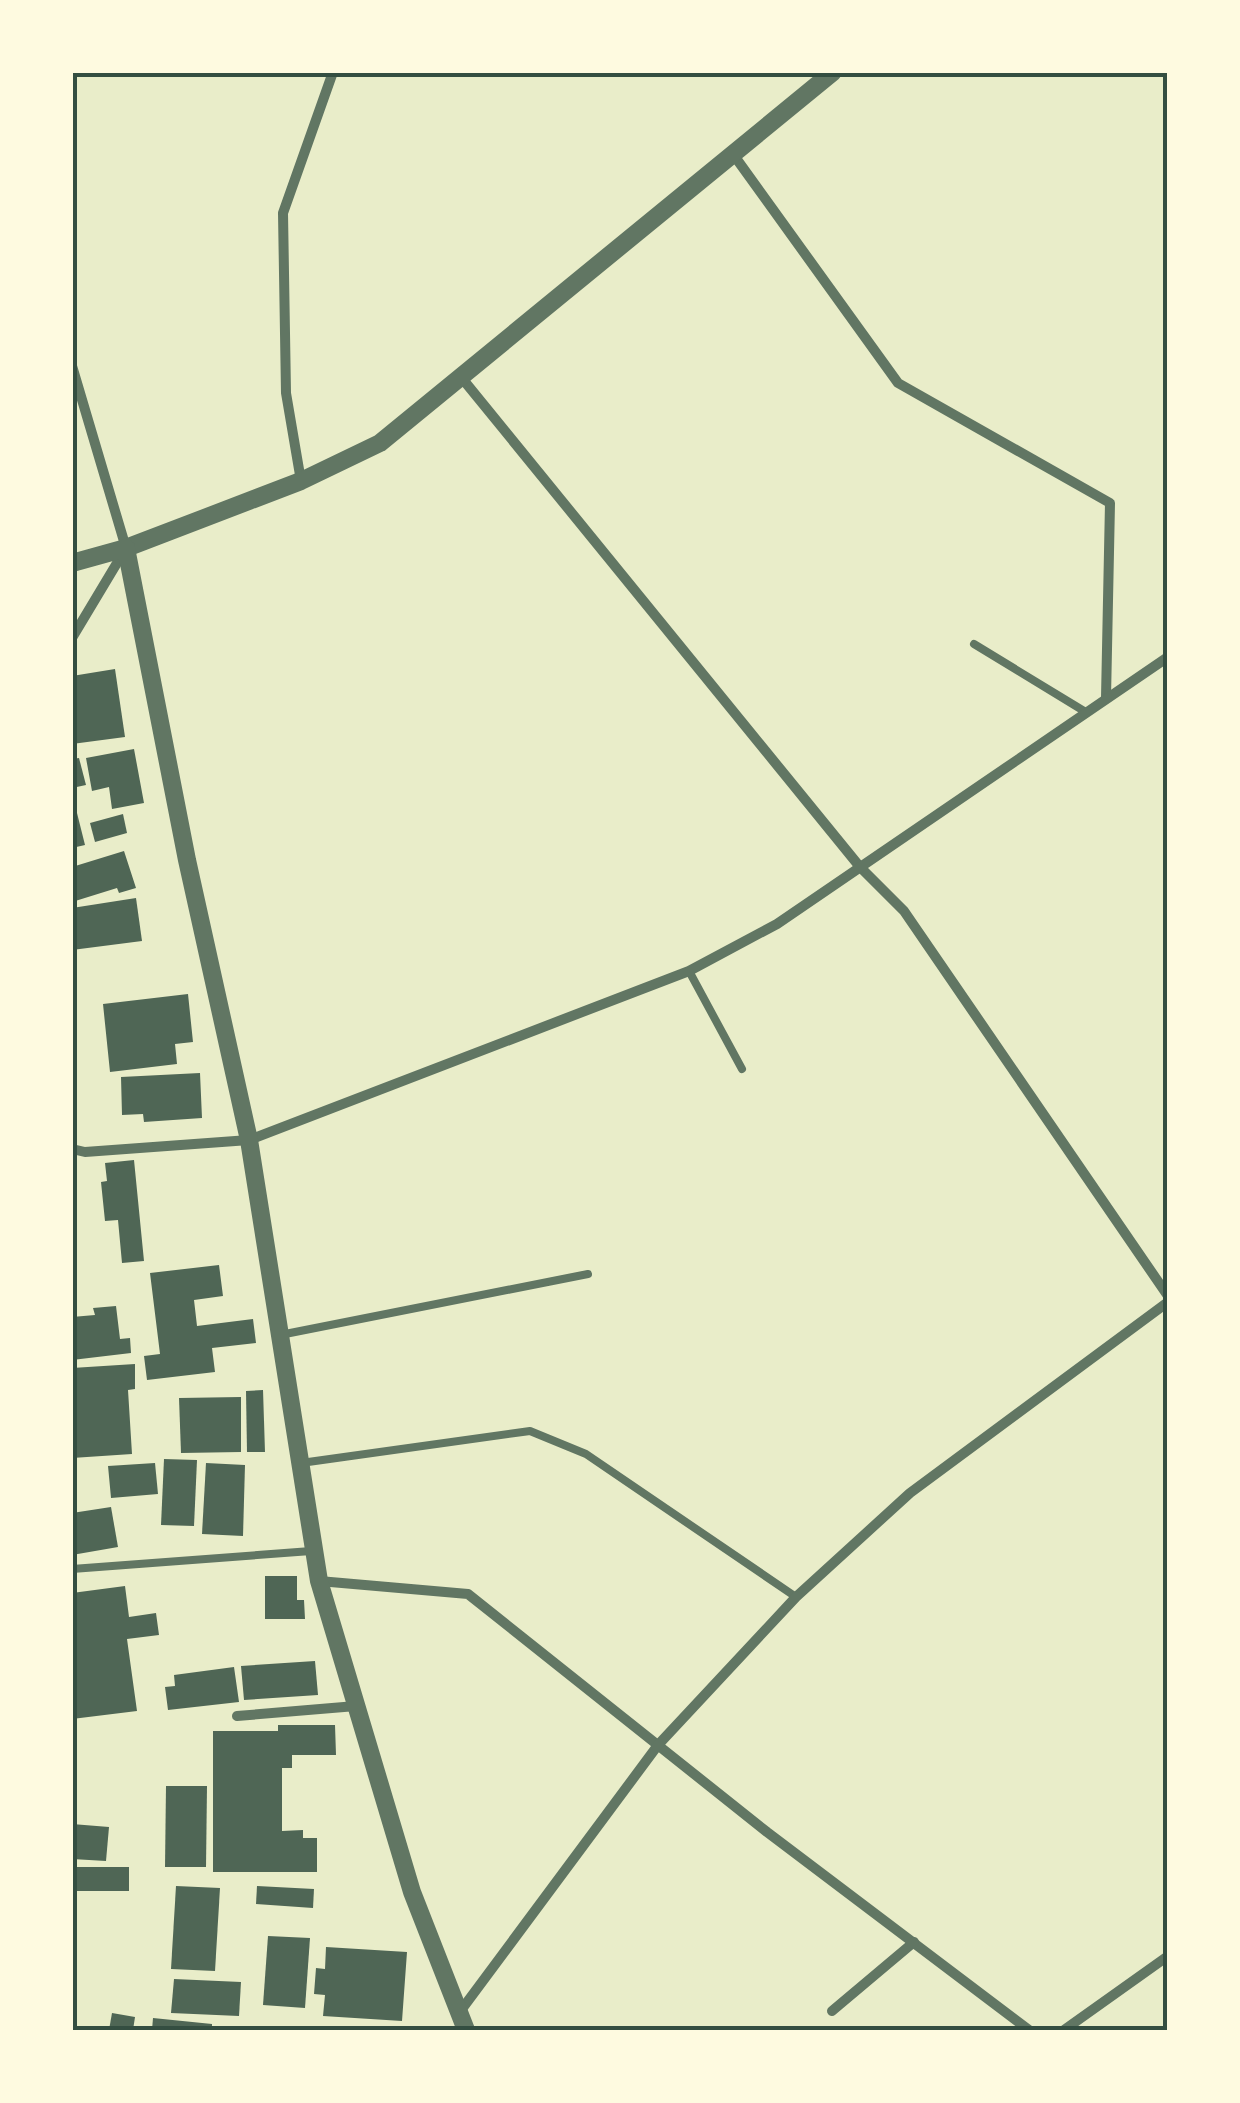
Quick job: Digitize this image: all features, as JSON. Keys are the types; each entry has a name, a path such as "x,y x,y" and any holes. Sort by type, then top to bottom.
{"street":[{"path":"301,481 286,393 283,213 333,72"},
{"path":"72,563 126,548 301,481 380,443 833,72"},
{"path":"734,154 898,383 1110,503 1106,698"},
{"path":"72,366 126,548 187,860 249,1140 319,1581 412,1892 462,2022"},
{"path":"461,377 860,867 904,911 1168,1299 910,1493 796,1596 658,1745 462,2022"},
{"path":"72,638 126,548"},
{"path":"72,1149 86,1152 249,1140 689,971 777,924 1168,657"},
{"path":"72,1158 86,1152"},
{"path":"319,1581 468,1594 767,1832 1029,2030"},
{"path":"237,1716 356,1706"},
{"path":"832,2011 914,1942"},
{"path":"1064,2030 1168,1956"}],"lane":[{"path":"974,644 1084,711"},
{"path":"689,971 742,1068"},
{"path":"280,1335 588,1274"},
{"path":"299,1463 530,1431 586,1454 796,1596"},
{"path":"72,1568 316,1551"}],"building":[{"path":"115,669 125,737 72,744 72,676"},
{"path":"134,749 144,803 112,809 109,787 92,791 86,758"},
{"path":"79,758 86,785 72,788 72,759"},
{"path":"72,793 85,845 72,848"},
{"path":"123,814 127,833 95,842 90,823"},
{"path":"124,851 136,888 119,893 117,888 72,902 72,867"},
{"path":"136,898 142,941 72,950 72,908"},
{"path":"188,994 193,1042 175,1044 177,1064 110,1072 103,1004"},
{"path":"200,1073 202,1118 144,1122 143,1114 122,1115 121,1077"},
{"path":"134,1160 144,1261 122,1263 118,1220 105,1221 101,1182 107,1181 105,1163"},
{"path":"219,1265 223,1296 194,1300 197,1326 253,1319 256,1343 212,1348 215,1372 147,1380 144,1356 160,1354 150,1273"},
{"path":"116,1306 120,1339 130,1338 131,1353 72,1360 72,1317 95,1315 93,1308"},
{"path":"135,1364 135,1389 128,1390 132,1454 72,1458 72,1368"},
{"path":"263,1390 265,1452 247,1452 246,1391"},
{"path":"241,1397 241,1452 181,1453 179,1398"},
{"path":"164,1459 197,1460 194,1526 161,1525"},
{"path":"155,1463 158,1494 111,1498 108,1466"},
{"path":"206,1463 245,1465 243,1536 202,1534"},
{"path":"111,1507 118,1547 72,1555 72,1513"},
{"path":"265,1576 297,1576 297,1600 304,1600 305,1619 265,1619"},
{"path":"125,1586 129,1617 156,1613 159,1635 127,1639 137,1711 72,1719 72,1593"},
{"path":"315,1661 318,1695 244,1700 241,1666"},
{"path":"234,1667 239,1702 168,1710 165,1687 175,1686 174,1675"},
{"path":"278,1725 335,1725 336,1755 292,1755 292,1768 282,1768 282,1831 303,1830 303,1838 317,1838 317,1872 213,1872 213,1731 278,1731"},
{"path":"166,1786 207,1786 206,1867 165,1867"},
{"path":"72,1824 109,1827 106,1861 72,1859"},
{"path":"74,1867 129,1867 129,1891 74,1891"},
{"path":"176,1886 220,1888 215,1971 171,1969"},
{"path":"257,1886 314,1889 313,1908 256,1904"},
{"path":"268,1936 310,1938 305,2008 263,2005"},
{"path":"326,1947 407,1952 402,2021 323,2016 325,1995 314,1994 316,1968 325,1969"},
{"path":"174,1979 241,1982 239,2016 171,2013"},
{"path":"112,2013 135,2017 133,2030 109,2030"},
{"path":"153,2018 212,2024 212,2030 152,2030"}]}
